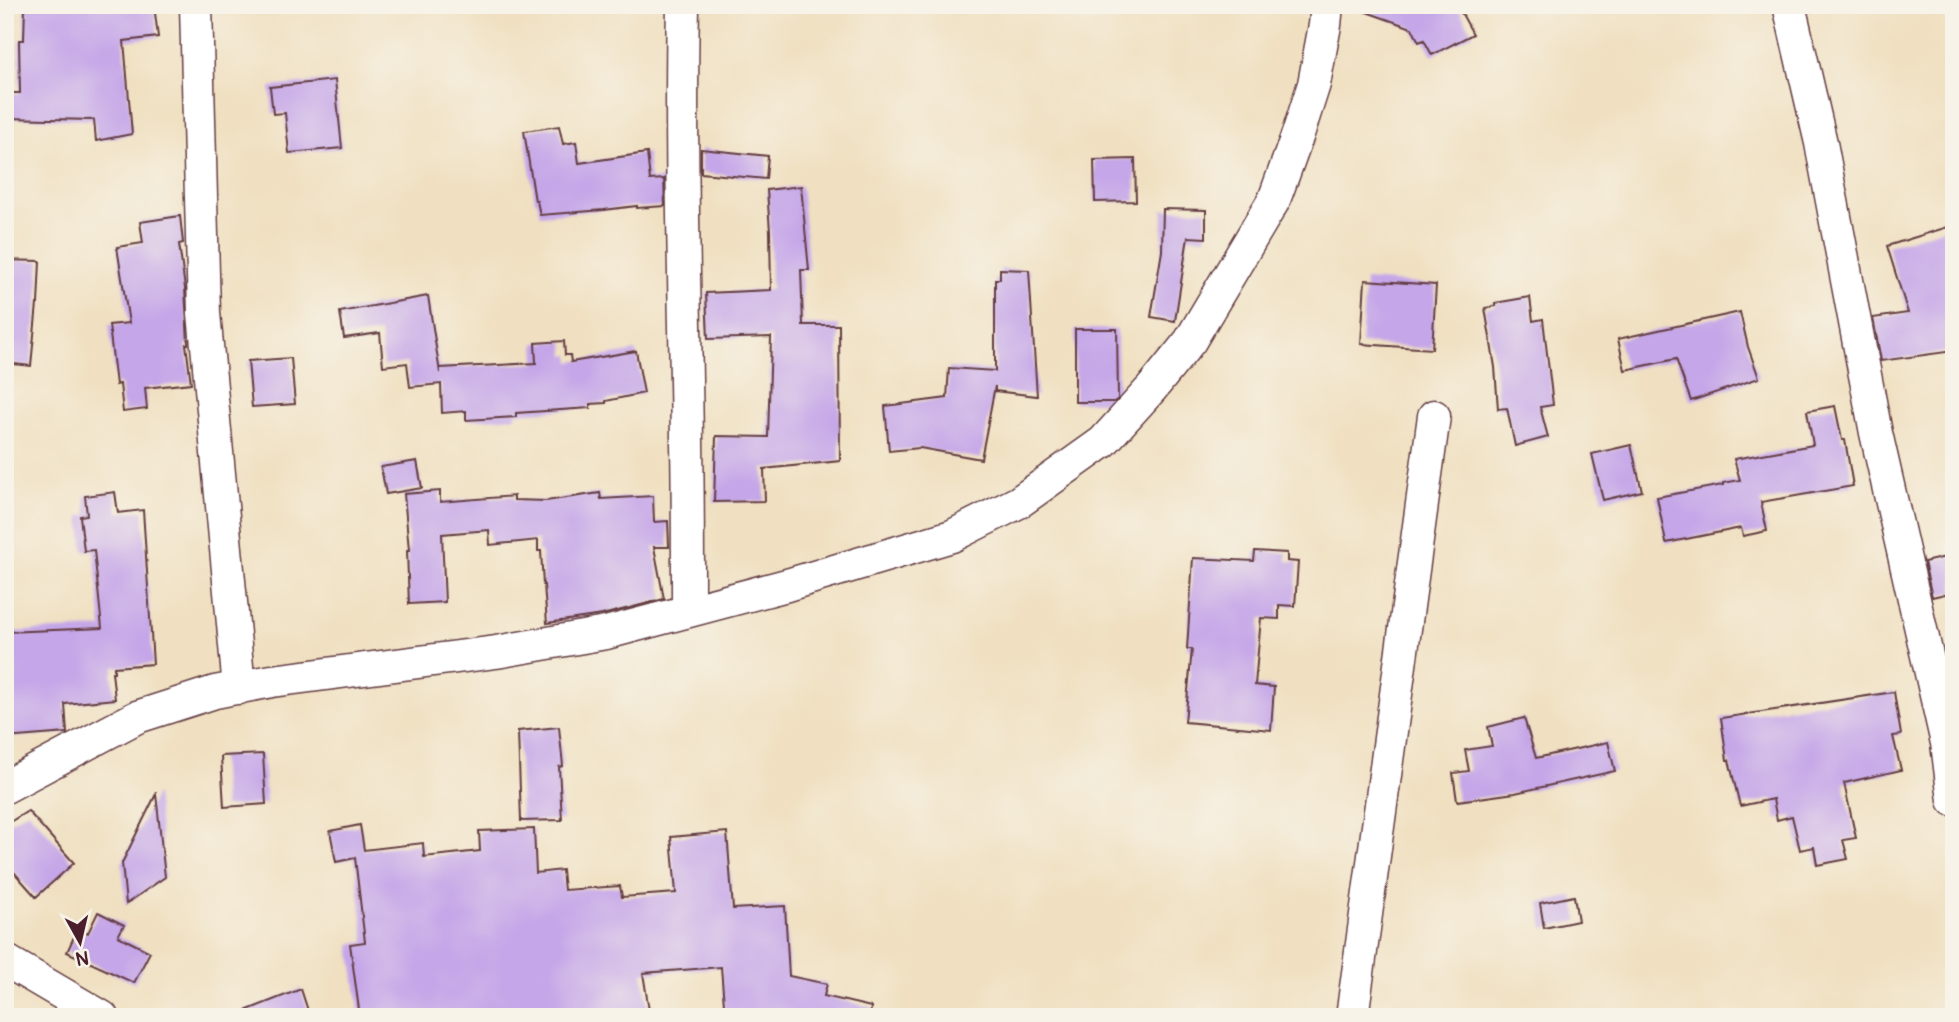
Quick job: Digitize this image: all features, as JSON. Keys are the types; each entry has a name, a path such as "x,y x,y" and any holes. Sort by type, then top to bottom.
{"street":[{"path":"196,5 204,313 239,688"},
{"path":"683,5 682,254 688,611"},
{"path":"5,787 137,717 215,692 272,681 496,652 606,633 787,585 952,536 1019,502 1103,442 1190,341 1274,200 1314,84 1327,5"},
{"path":"1789,5 1821,143 1876,433 1947,743 1954,800"},
{"path":"1352,1017 1434,416"},
{"path":"5,960 102,1017"}],"building":[{"path":"25,5 154,5 158,37 124,41 132,134 96,141 94,120 5,118 5,93 20,93 19,40 24,40"},
{"path":"1359,5 1457,5 1473,34 1432,55 1424,40 1419,42 1412,28 1358,9"},
{"path":"335,80 342,148 289,153 285,113 273,114 270,87"},
{"path":"559,126 563,144 576,142 579,163 647,153 650,180 664,179 665,206 540,215 535,201 524,131"},
{"path":"701,149 768,156 766,179 701,173"},
{"path":"1135,159 1136,201 1095,202 1094,160"},
{"path":"801,186 809,270 801,270 803,325 839,325 840,461 764,469 765,501 714,502 716,436 768,437 771,337 708,339 706,293 771,290 767,190"},
{"path":"1163,209 1206,210 1206,238 1188,237 1175,321 1151,317 1162,251"},
{"path":"180,216 183,243 179,244 185,288 186,344 191,383 145,388 147,409 123,412 120,384 116,385 109,325 129,323 117,247 143,243 140,222"},
{"path":"1954,225 1954,351 1881,361 1873,318 1908,313 1887,246"},
{"path":"5,260 40,261 31,366 5,363"},
{"path":"1000,269 1029,270 1037,396 995,391 995,386 981,459 920,448 889,451 885,406 947,398 949,368 995,371 995,279 1000,279"},
{"path":"1365,280 1436,285 1432,349 1361,344"},
{"path":"428,296 440,373 440,368 536,363 535,343 564,341 565,355 570,355 571,362 636,351 644,393 606,403 590,404 590,408 516,413 516,417 466,420 466,411 442,413 441,384 410,387 407,363 383,366 380,333 344,338 340,312"},
{"path":"1530,297 1533,321 1543,319 1553,405 1540,407 1548,437 1515,446 1507,408 1498,409 1495,367 1485,308 1496,306 1495,303"},
{"path":"1740,312 1759,378 1691,401 1676,359 1625,370 1618,339"},
{"path":"1075,329 1117,329 1118,399 1114,402 1075,402"},
{"path":"291,358 295,404 252,407 248,361"},
{"path":"1835,406 1842,440 1845,440 1853,486 1761,502 1767,531 1743,536 1741,528 1666,543 1657,497 1740,480 1734,459 1813,445 1807,411"},
{"path":"1631,445 1642,491 1603,500 1592,454"},
{"path":"417,461 422,488 386,494 381,467"},
{"path":"440,491 440,502 514,496 514,500 546,501 600,493 601,499 653,496 654,522 668,521 669,547 654,547 664,599 602,615 547,623 538,540 490,545 489,530 442,534 445,602 409,604 409,550 404,494"},
{"path":"115,492 118,513 143,510 153,664 114,667 112,672 115,699 65,704 67,733 5,738 5,632 102,628 94,550 84,551 80,516 87,515 85,496"},
{"path":"1255,551 1287,553 1287,561 1298,562 1295,606 1279,605 1279,619 1261,618 1255,685 1274,687 1271,730 1185,722 1192,649 1187,649 1193,558 1254,561"},
{"path":"1954,555 1954,592 1932,597 1924,562"},
{"path":"1894,692 1901,735 1893,736 1901,770 1844,783 1856,838 1843,840 1848,859 1817,865 1814,847 1800,850 1792,816 1777,820 1773,799 1740,806 1727,760 1721,718"},
{"path":"1524,718 1536,758 1608,742 1615,771 1515,793 1457,801 1453,773 1469,771 1465,750 1492,746 1488,727"},
{"path":"559,727 563,766 559,767 562,820 521,821 518,731"},
{"path":"263,754 266,804 224,807 221,756"},
{"path":"156,794 165,877 126,904 122,863"},
{"path":"28,811 74,863 36,897 5,862 5,825"},
{"path":"360,825 364,850 423,843 424,857 480,851 479,831 534,829 536,873 562,870 564,890 620,886 622,897 676,893 671,837 727,832 733,909 785,906 789,976 827,984 824,996 871,1007 870,1017 725,1017 721,967 643,973 650,1017 360,1017 350,944 365,942 355,858 336,862 330,831"},
{"path":"1574,896 1578,921 1544,928 1540,903"},
{"path":"98,912 124,925 118,936 150,952 134,983 67,952 78,928 88,933"},
{"path":"301,989 310,1017 235,1017 235,1015"}]}
